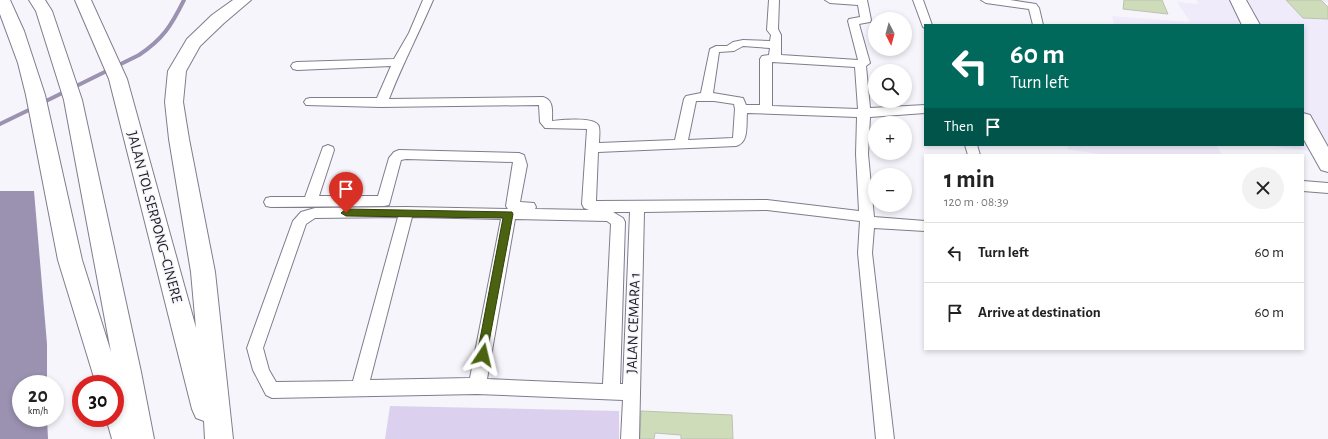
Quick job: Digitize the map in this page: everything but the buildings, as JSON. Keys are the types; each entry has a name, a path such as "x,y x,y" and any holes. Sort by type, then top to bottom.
{"main road":[{"path":"2,0 14,22 34,87 70,260 106,375"},
{"path":"37,0 44,11 73,100 140,439"},
{"name":"JALAN TOL SERPONG–CINERE","path":"83,0 118,79 190,349 212,439"},
{"path":"219,439 203,272 179,139 174,102 177,71 194,42 218,19 243,0"},
{"path":"1238,0 1251,24"},
{"path":"1304,122 1328,165"},
{"path":"122,427 126,439"}],"street":[{"path":"381,103 398,62 414,33 428,0"},
{"path":"774,0 772,30 776,35 775,58"},
{"path":"766,109 766,59 775,58 860,64 864,63 854,21 866,20 862,1 830,0"},
{"path":"918,0 927,24"},
{"path":"986,0 1032,6 1034,8 1038,24"},
{"path":"706,97 714,51 716,49 730,49 737,44 743,43 776,45"},
{"path":"297,66 398,62"},
{"path":"860,64 863,112 862,154 867,219 865,253 885,439"},
{"path":"593,148 736,142 739,139 741,110 739,101 706,97 695,97 690,99 681,144"},
{"path":"310,102 381,103 543,101 545,102 546,122 549,125 592,125 593,127 593,148 589,190 589,204 592,206"},
{"path":"741,110 766,109 863,112 924,109"},
{"path":"310,202 328,150"},
{"path":"271,202 384,201 395,158 400,155 519,158 520,165 512,202 515,208 767,205 924,226"},
{"path":"1304,186 1328,188"},
{"name":"JALAN CEMARA 1","path":"630,439 637,207"},
{"path":"611,392 618,222 610,216 406,212 315,213 306,216 300,221 255,348 260,369 272,390 359,390 477,386 611,392 631,392"},
{"path":"359,390 406,212"},
{"path":"477,386 509,214"}],"shaded area":[{"path":"1197,0 1328,0 1328,2 1320,2 1328,11 1328,154 1274,146 1304,146 1304,24 1114,24 1112,16 1190,22 1177,2 1198,4"},
{"path":"1067,146 1218,146 1222,154 1102,154 1068,150"},
{"path":"0,191 34,191 47,344 47,375 12,375 12,427 47,427 48,439 0,439"},
{"path":"390,406 619,411 619,439 385,439"}],"waterway":[{"path":"42,103 139,55 166,31 184,0"},
{"path":"0,124 35,107"}],"route":[{"path":"346,213 406,212 509,214 483,355"}]}
